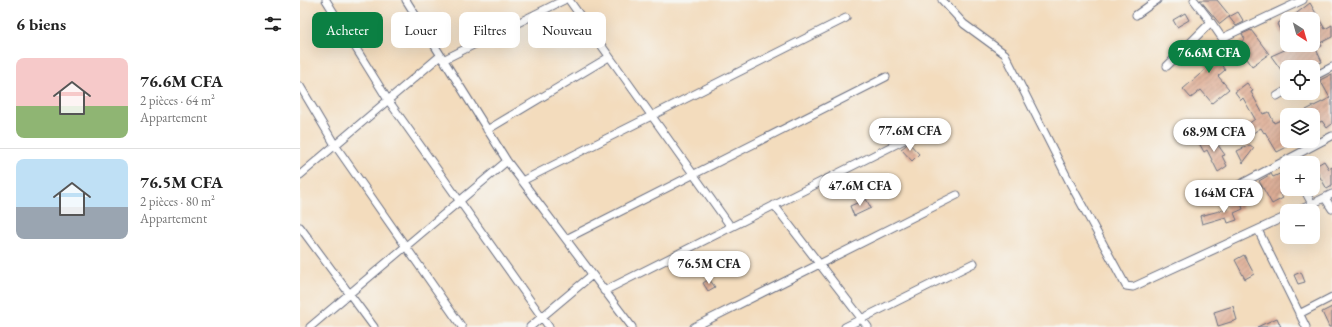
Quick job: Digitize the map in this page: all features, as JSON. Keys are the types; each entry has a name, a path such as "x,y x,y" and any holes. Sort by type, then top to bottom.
{"street":[{"path":"326,0 388,100 548,327"},
{"path":"406,0 507,162 632,327"},
{"path":"300,175 388,100 441,58 564,0"},
{"path":"569,0 731,227"},
{"path":"942,0 964,24 1005,54 1070,183 1126,286 1133,287 1280,219"},
{"path":"1136,15 1157,0"},
{"path":"1194,0 1235,57"},
{"path":"1222,38 1303,0"},
{"path":"522,181 846,18"},
{"path":"1168,66 1211,22"},
{"path":"487,130 609,57"},
{"path":"1320,73 1332,67"},
{"path":"566,239 886,77"},
{"path":"300,86 335,145 462,327"},
{"path":"604,290 922,131"},
{"path":"1298,156 1332,136"},
{"path":"310,327 507,162"},
{"path":"1233,188 1280,166"},
{"path":"694,327 957,195"},
{"path":"1308,196 1312,204 1329,196 1332,209"},
{"path":"774,205 868,327"},
{"path":"300,227 374,327"},
{"path":"1258,230 1306,327"},
{"path":"846,327 974,263"},
{"path":"530,327 592,275"},
{"path":"1299,314 1332,297"}],"building":[{"path":"1200,0 1217,0 1230,16 1220,24"},
{"path":"1310,3 1315,12 1298,12"},
{"path":"1238,12 1244,22 1236,26 1229,17"},
{"path":"1185,13 1189,20 1177,27 1173,20"},
{"path":"1320,20 1325,29 1332,25 1332,37 1320,43"},
{"path":"1280,22 1280,30 1277,24"},
{"path":"1251,30 1269,54 1252,66 1245,56 1248,53 1240,42 1245,39 1242,34"},
{"path":"1200,42 1206,51 1215,44 1227,62 1222,66 1225,70 1218,76 1229,89 1212,103 1201,90 1191,98 1183,89 1207,68 1193,48"},
{"path":"1280,52 1317,52 1322,62 1320,63 1320,60 1280,60 1280,68 1271,56"},
{"path":"1332,74 1332,124 1327,128 1322,121 1320,122 1320,108 1310,108 1330,98 1320,80"},
{"path":"1247,83 1253,91 1251,92 1263,114 1269,112 1274,123 1280,120 1280,148 1285,148 1277,152 1261,128 1248,136 1243,128 1255,119 1243,98 1241,100 1235,92"},
{"path":"1211,135 1225,155 1222,156 1227,166 1218,172 1207,150 1204,152 1199,143"},
{"path":"909,143 919,154 912,161 901,149"},
{"path":"1250,145 1254,148 1243,163 1237,151"},
{"path":"1324,161 1329,169 1332,167 1332,186 1327,189 1320,177 1320,163"},
{"path":"1271,174 1273,177 1280,174 1279,193 1283,198 1272,204 1259,181"},
{"path":"866,199 871,208 854,216 850,206"},
{"path":"1240,200 1243,209 1234,213 1237,220 1228,223 1226,217 1202,224 1200,216 1227,209 1225,206"},
{"path":"1244,255 1254,274 1245,279 1235,260"},
{"path":"1301,272 1305,282 1298,284 1294,275"},
{"path":"709,279 715,287 708,291 703,283"},
{"path":"1233,306 1237,320 1218,326 1214,312"},
{"path":"1332,307 1332,327 1329,327 1322,312"},
{"path":"1277,318 1281,327 1257,327"}]}
